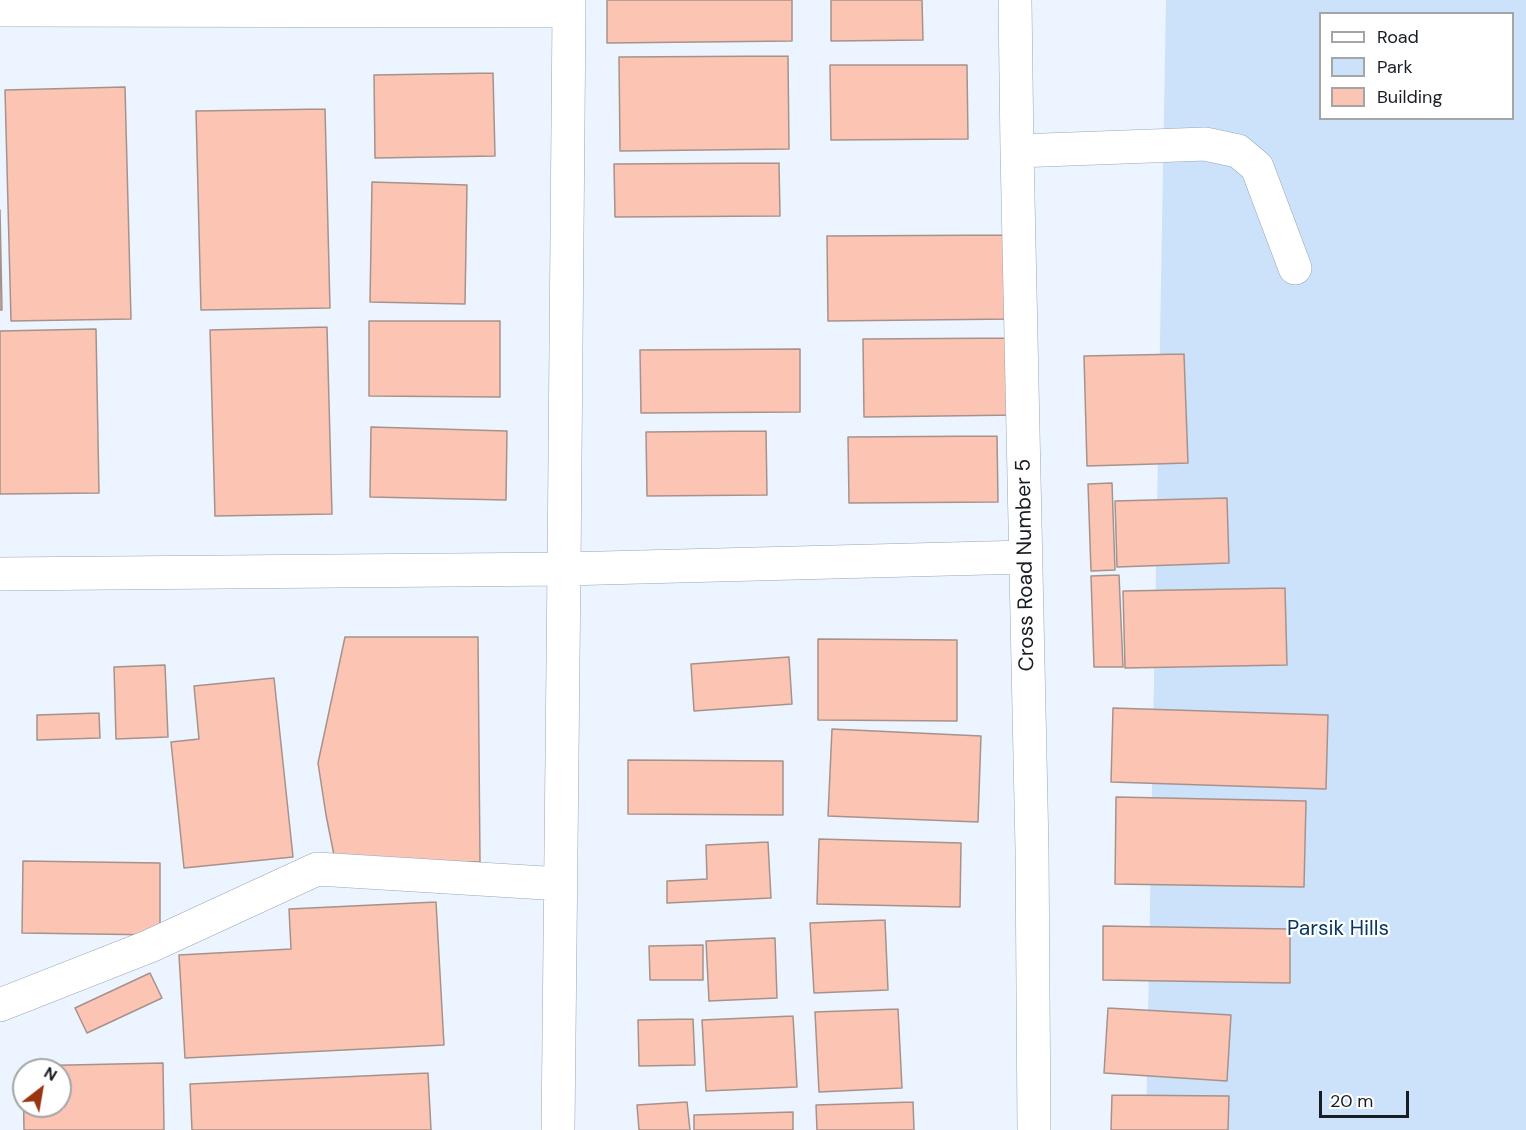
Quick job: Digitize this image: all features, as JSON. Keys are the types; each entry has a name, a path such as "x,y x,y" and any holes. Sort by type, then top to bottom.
{"street":[{"name":"Cross Road Number 5","path":"1015,0 1032,849 1034,1130"},
{"path":"0,10 569,6 558,1130"},
{"path":"1017,151 1205,144 1238,151 1257,167 1295,268"},
{"path":"0,574 564,569 1026,557"},
{"path":"0,1005 150,946 317,868 561,884"}],"green space":[{"name":"Parsik Hills","path":"1166,0 1526,0 1526,1130 1146,1130"}],"building":[{"path":"607,0 792,0 792,41 607,43"},
{"path":"831,0 922,0 923,40 831,41"},
{"path":"788,56 789,149 620,151 619,57"},
{"path":"830,65 967,65 968,139 831,140"},
{"path":"493,73 495,156 375,158 374,75"},
{"path":"125,87 131,319 11,321 5,90"},
{"path":"325,109 330,308 201,310 196,111"},
{"path":"779,163 780,216 615,217 614,164"},
{"path":"372,182 467,185 465,304 370,302"},
{"path":"0,210 2,310 0,310"},
{"path":"1011,235 1012,319 828,321 827,236"},
{"path":"369,321 500,321 500,397 369,396"},
{"path":"327,327 332,514 215,516 210,330"},
{"path":"96,329 99,493 0,494 0,331"},
{"path":"1018,338 1019,415 864,417 863,339"},
{"path":"800,349 800,412 641,413 640,350"},
{"path":"1184,354 1188,463 1087,466 1084,356"},
{"path":"371,427 507,431 506,500 370,497"},
{"path":"766,431 767,495 647,496 646,432"},
{"path":"997,436 998,502 849,503 848,437"},
{"path":"1112,483 1115,570 1091,571 1088,484"},
{"path":"1227,498 1229,563 1117,567 1115,501"},
{"path":"1119,575 1123,667 1094,667 1091,576"},
{"path":"1285,588 1287,665 1125,668 1123,591"},
{"path":"345,637 478,637 480,862 335,860 318,763"},
{"path":"818,639 957,640 957,721 818,720"},
{"path":"789,657 792,704 694,711 691,664"},
{"path":"165,665 168,737 116,739 114,667"},
{"path":"274,678 293,857 184,868 171,742 199,739 194,686"},
{"path":"1113,708 1328,715 1326,789 1111,782"},
{"path":"99,713 100,738 37,740 37,715"},
{"path":"832,729 981,736 978,822 828,816"},
{"path":"628,760 783,761 783,815 628,814"},
{"path":"1116,797 1306,801 1304,887 1115,884"},
{"path":"819,839 961,843 960,907 817,904"},
{"path":"768,842 771,898 667,903 667,881 707,879 706,845"},
{"path":"23,861 160,863 160,935 22,933"},
{"path":"436,902 444,1045 185,1058 179,955 291,949 289,909"},
{"path":"885,920 888,990 814,993 810,923"},
{"path":"1103,926 1290,929 1290,983 1103,980"},
{"path":"775,938 777,998 709,1001 706,941"},
{"path":"703,945 703,980 650,980 649,946"},
{"path":"150,973 162,998 87,1033 75,1008"},
{"path":"1108,1008 1231,1015 1227,1081 1104,1073"},
{"path":"898,1009 902,1088 819,1092 815,1012"},
{"path":"793,1016 797,1087 706,1091 702,1020"},
{"path":"693,1019 695,1065 639,1066 638,1020"},
{"path":"163,1063 164,1130 24,1130 24,1118 72,1118 72,1065"},
{"path":"428,1073 431,1130 192,1130 190,1084"},
{"path":"1112,1095 1229,1096 1228,1130 1111,1130"},
{"path":"687,1102 690,1130 639,1130 637,1105"},
{"path":"913,1102 914,1130 817,1130 816,1105"},
{"path":"793,1112 793,1130 694,1130 694,1115"}]}
